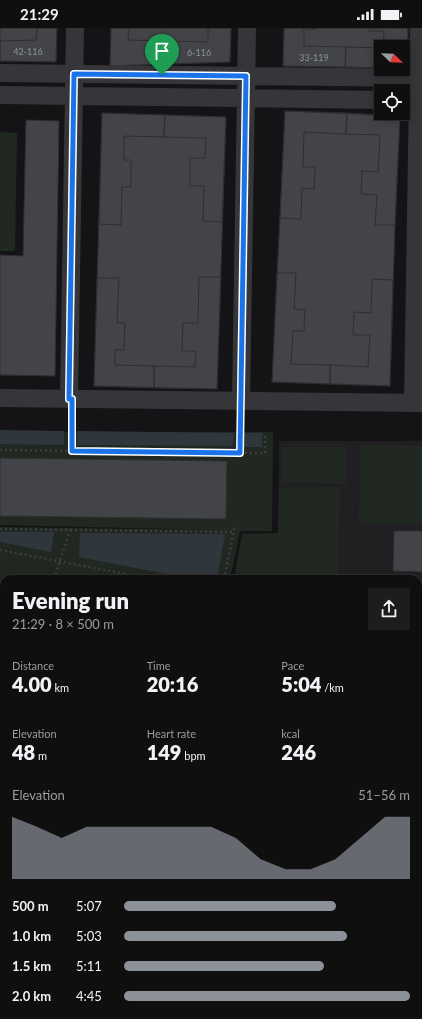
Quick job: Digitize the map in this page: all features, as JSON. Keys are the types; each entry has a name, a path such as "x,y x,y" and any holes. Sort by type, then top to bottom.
{"street":[{"path":"71,399 75,28"},
{"path":"241,401 247,28"},
{"path":"0,398 417,403 414,100 420,78 419,28"},
{"path":"0,73 420,78"},
{"path":"0,95 374,100"}],"path":[{"path":"71,399 72,451"},
{"path":"240,453 241,401"},
{"path":"0,450 265,453 265,434"},
{"path":"225,575 235,525"},
{"path":"0,529 233,532"},
{"path":"55,575 70,530"},
{"path":"0,550 130,575"}],"shaded area":[{"path":"0,132 17,133 15,251 0,251"},
{"path":"0,430 64,431 64,445 0,444"},
{"path":"77,431 234,433 233,446 77,445"},
{"path":"0,432 273,432 272,531 240,531 231,575 0,575 0,527 216,530 0,525"},
{"path":"244,433 262,433 262,447 244,447"},
{"path":"279,441 422,441 422,575 278,575"},
{"path":"360,445 422,446 422,523 359,523"},
{"path":"282,447 346,447 346,484 282,483"},
{"path":"340,487 337,575 235,575 242,534 278,533 279,488"},
{"path":"0,532 54,532 51,552 0,542"},
{"path":"80,533 225,534 218,575 171,575 79,557"}],"building":[{"path":"0,28 57,28 56,62 0,61"},
{"path":"37,28 57,28 56,62 0,61 0,41 36,40"},
{"path":"111,28 129,28 128,40 168,41 167,64 110,66"},
{"path":"111,28 231,28 230,62 110,66"},
{"path":"208,28 231,28 230,62 167,64 168,41 208,42"},
{"path":"284,28 408,28 408,40 374,40 374,68 283,66"},
{"path":"284,28 316,28 304,29 304,46 346,47 345,67 283,66"},
{"path":"368,28 408,28 408,40 383,40 384,31 368,31"},
{"path":"346,47 374,48 374,68 345,67"},
{"path":"285,111 347,113 346,134 304,132 303,167 315,167 314,189 302,188 301,219 280,218"},
{"path":"285,111 374,115 374,120 400,120 390,386 272,382"},
{"path":"102,113 165,115 164,137 124,136 124,160 131,160 131,187 122,187 121,225 99,224"},
{"path":"102,113 226,117 217,389 94,386"},
{"path":"347,113 374,115 374,120 400,120 395,225 375,225 377,195 361,194 362,171 378,172 380,135 346,134"},
{"path":"165,115 226,117 222,222 203,221 204,186 190,186 190,158 205,158 206,138 164,137"},
{"path":"26,120 59,121 55,376 0,375 0,255 23,256"},
{"path":"277,273 296,273 294,309 305,310 304,331 293,331 291,364 330,365 330,384 272,382"},
{"path":"199,277 221,277 217,389 154,388 154,366 195,367 196,351 182,351 183,323 198,323"},
{"path":"97,278 119,278 117,323 125,323 124,350 115,350 115,365 154,366 154,388 94,386"},
{"path":"372,279 393,280 390,386 330,384 330,365 368,367 370,335 353,335 354,312 371,313"},
{"path":"0,458 227,461 226,519 0,516"},
{"path":"394,531 422,531 422,572 393,571"}],"route":[{"path":"74,74 162,75 246,76 240,453 72,451 72,399 69,399 69,396 74,74"}]}
